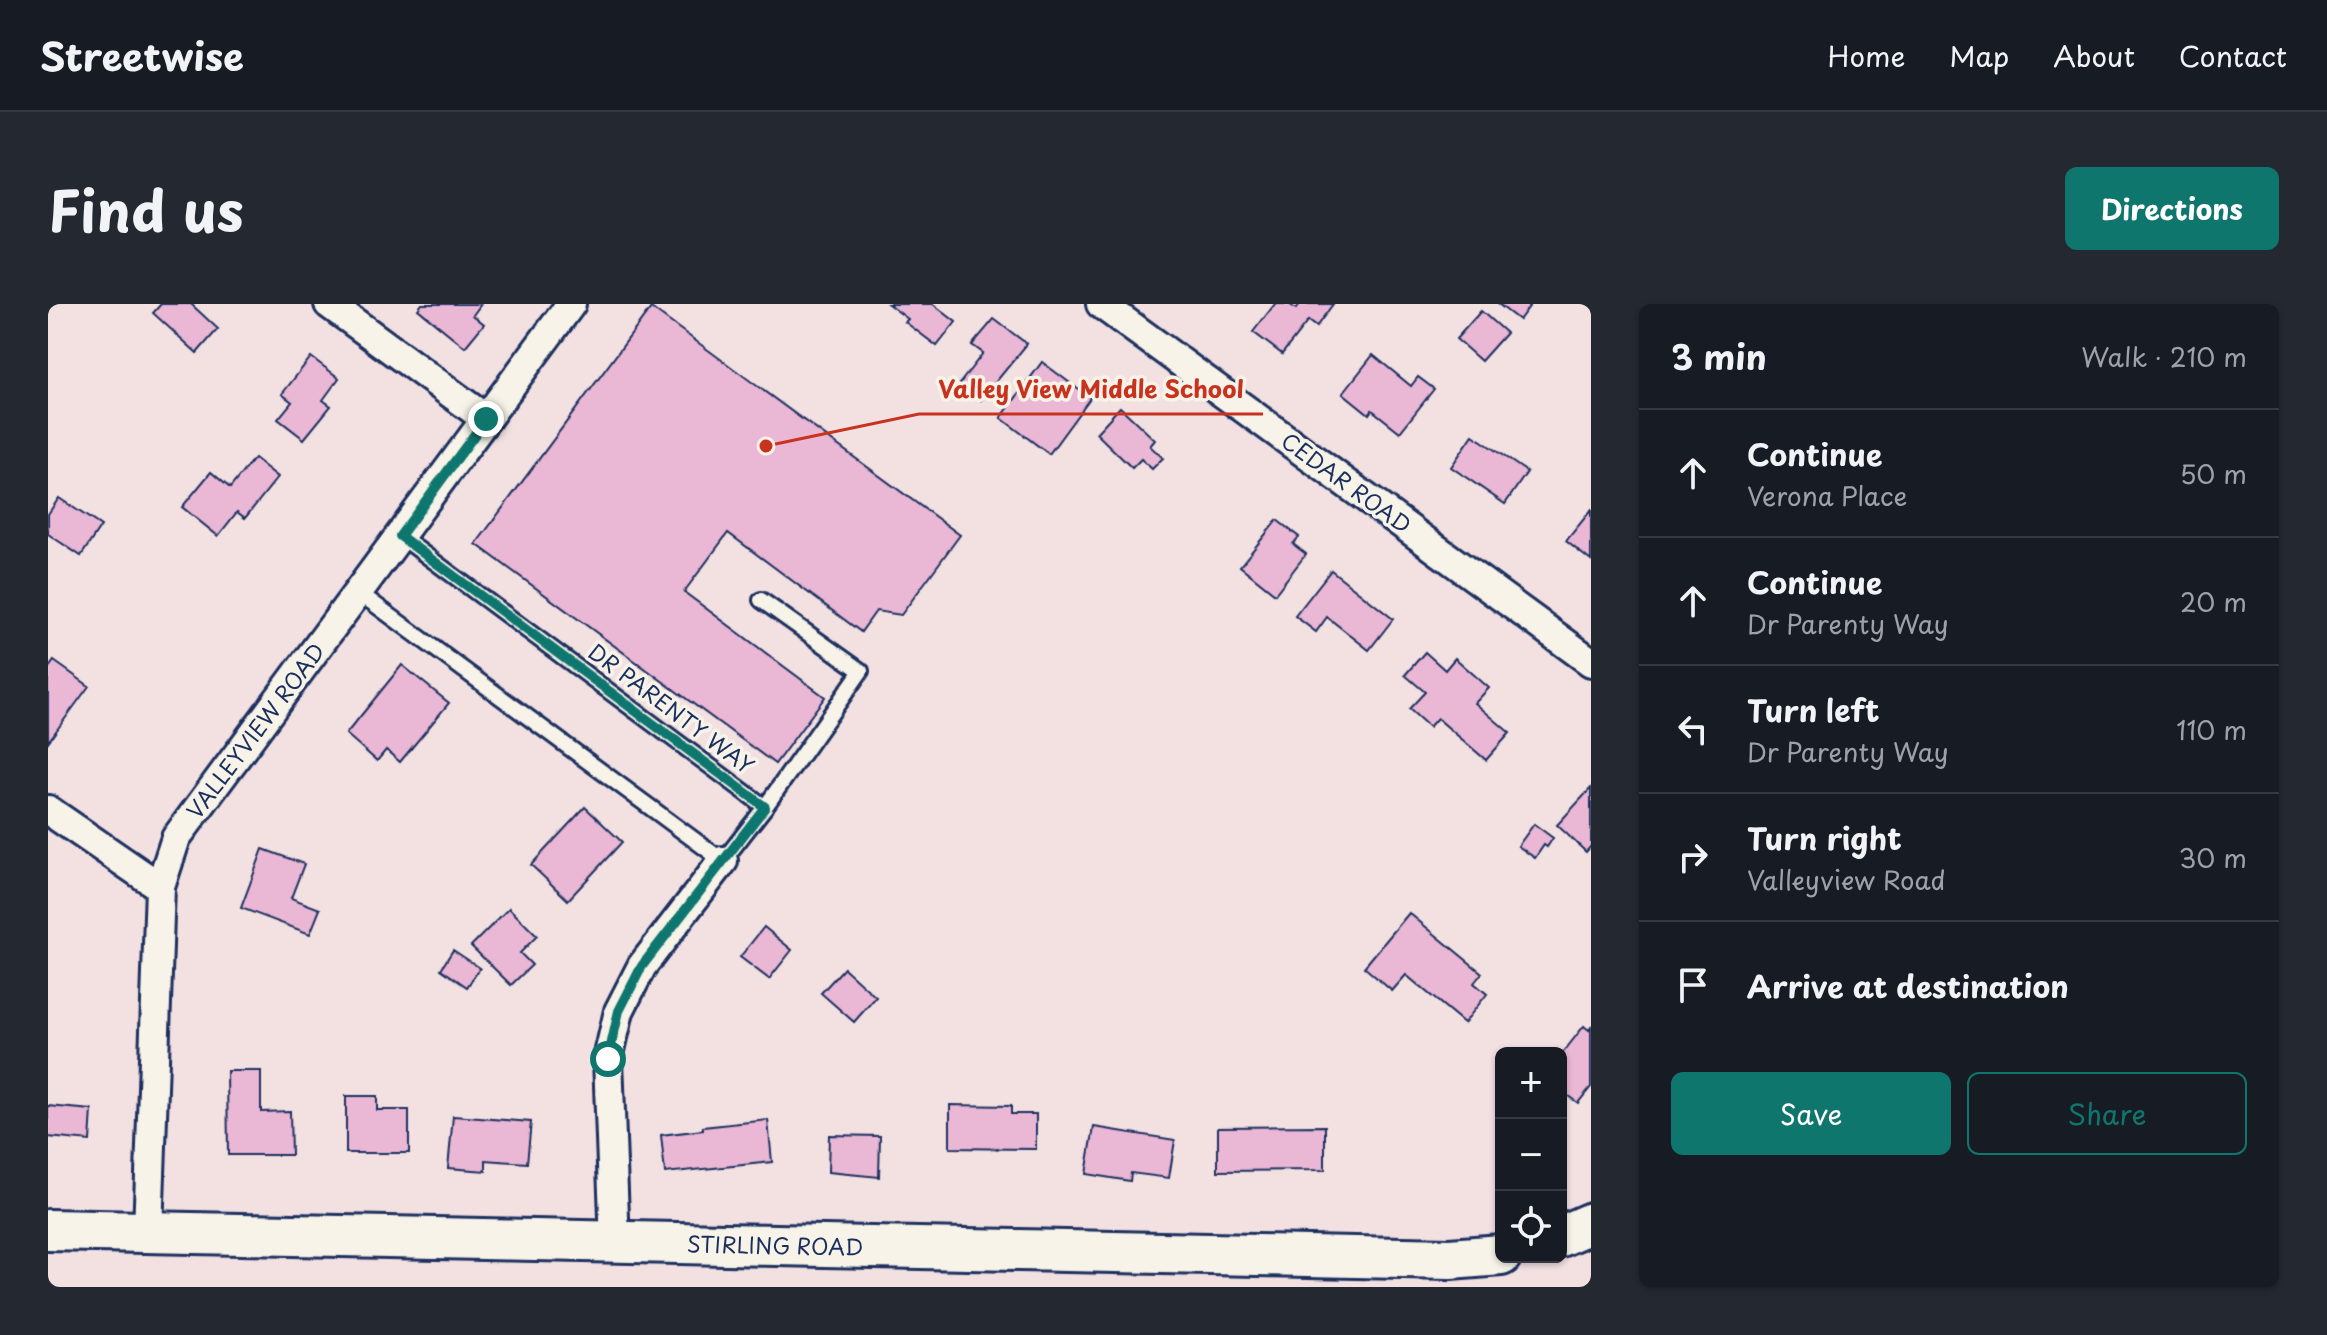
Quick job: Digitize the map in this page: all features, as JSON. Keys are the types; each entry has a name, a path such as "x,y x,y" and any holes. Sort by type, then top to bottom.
{"street":[{"path":"329,304 486,419"},
{"name":"VALLEYVIEW ROAD","path":"148,1232 160,887 176,838 571,304"},
{"name":"CEDAR ROAD","path":"1101,304 1591,662"},
{"path":"48,810 160,887"},
{"path":"615,1244 608,1059 619,1011 642,966 723,861"},
{"path":"1567,1233 1591,1223"},
{"name":"STIRLING ROAD","path":"48,1230 1434,1259 1495,1255"}],"lane":[{"name":"DR PARENTY WAY","path":"400,536 765,807"},
{"path":"358,592 723,861 861,671 761,600"}],"building":[{"path":"161,304 191,304 218,329 197,353 153,313"},
{"path":"422,304 481,304 473,315 484,324 465,347 418,309"},
{"path":"888,304 933,304 956,322 937,346 905,322 908,319"},
{"path":"1275,304 1289,304 1296,309 1300,304 1333,304 1316,327 1308,321 1282,354 1253,332"},
{"path":"1498,304 1531,304 1519,320"},
{"path":"651,308 960,535 901,615 876,611 861,632 728,533 684,592 825,697 775,764 476,544"},
{"path":"1481,311 1506,333 1481,361 1456,339"},
{"path":"994,319 1027,344 981,400 960,383 983,353 972,345"},
{"path":"1373,355 1411,386 1418,377 1434,389 1400,432 1372,410 1369,414 1343,393"},
{"path":"311,357 339,378 323,400 331,406 304,439 278,419 292,402 282,394"},
{"path":"1042,362 1090,398 1049,454 1001,418"},
{"path":"1120,407 1155,440 1150,446 1163,458 1152,469 1141,459 1132,468 1096,433"},
{"path":"1473,435 1527,472 1505,504 1451,467"},
{"path":"254,458 278,477 245,518 237,512 218,536 182,507 211,472 230,488"},
{"path":"59,498 101,526 81,556 48,534 48,514"},
{"path":"1591,510 1591,561 1566,541"},
{"path":"1277,520 1299,537 1293,544 1306,554 1275,594 1240,566"},
{"path":"1331,570 1393,619 1369,650 1327,617 1316,632 1295,616"},
{"path":"1425,652 1445,670 1455,658 1489,688 1475,703 1510,733 1486,760 1437,718 1429,727 1409,709 1425,692 1405,675"},
{"path":"54,661 89,686 48,742 48,669"},
{"path":"402,665 449,703 400,762 386,750 377,761 346,734"},
{"path":"1591,788 1591,846 1586,852 1557,825"},
{"path":"585,807 622,842 568,900 531,865"},
{"path":"1534,824 1553,838 1535,858 1518,846"},
{"path":"263,849 304,864 291,898 320,909 310,934 241,908"},
{"path":"509,908 537,936 520,953 532,965 511,985 471,946"},
{"path":"1409,913 1482,973 1474,983 1487,994 1464,1023 1406,975 1392,991 1364,967"},
{"path":"764,927 792,950 769,979 740,957"},
{"path":"453,950 480,968 467,987 441,969"},
{"path":"844,968 876,997 854,1022 821,993"},
{"path":"1584,1026 1589,1030 1591,1027 1591,1087 1578,1103 1567,1095 1567,1047"},
{"path":"227,1071 261,1071 261,1112 290,1111 291,1155 228,1155"},
{"path":"346,1096 377,1096 377,1110 409,1110 409,1153 346,1153"},
{"path":"950,1105 1011,1106 1011,1114 1036,1114 1036,1149 950,1148"},
{"path":"48,1106 92,1110 90,1141 48,1137"},
{"path":"453,1116 531,1122 527,1163 486,1160 486,1171 448,1168"},
{"path":"768,1120 772,1162 665,1173 661,1135"},
{"path":"1325,1126 1325,1170 1218,1171 1218,1127"},
{"path":"1094,1127 1175,1140 1169,1178 1131,1173 1130,1181 1086,1174"},
{"path":"829,1135 880,1136 879,1177 828,1172"}],"place":[{"name":"Valley View Middle School","path":"766,446"}],"route":[{"path":"486,419 400,536 765,807 642,966 619,1011 608,1059"}]}
